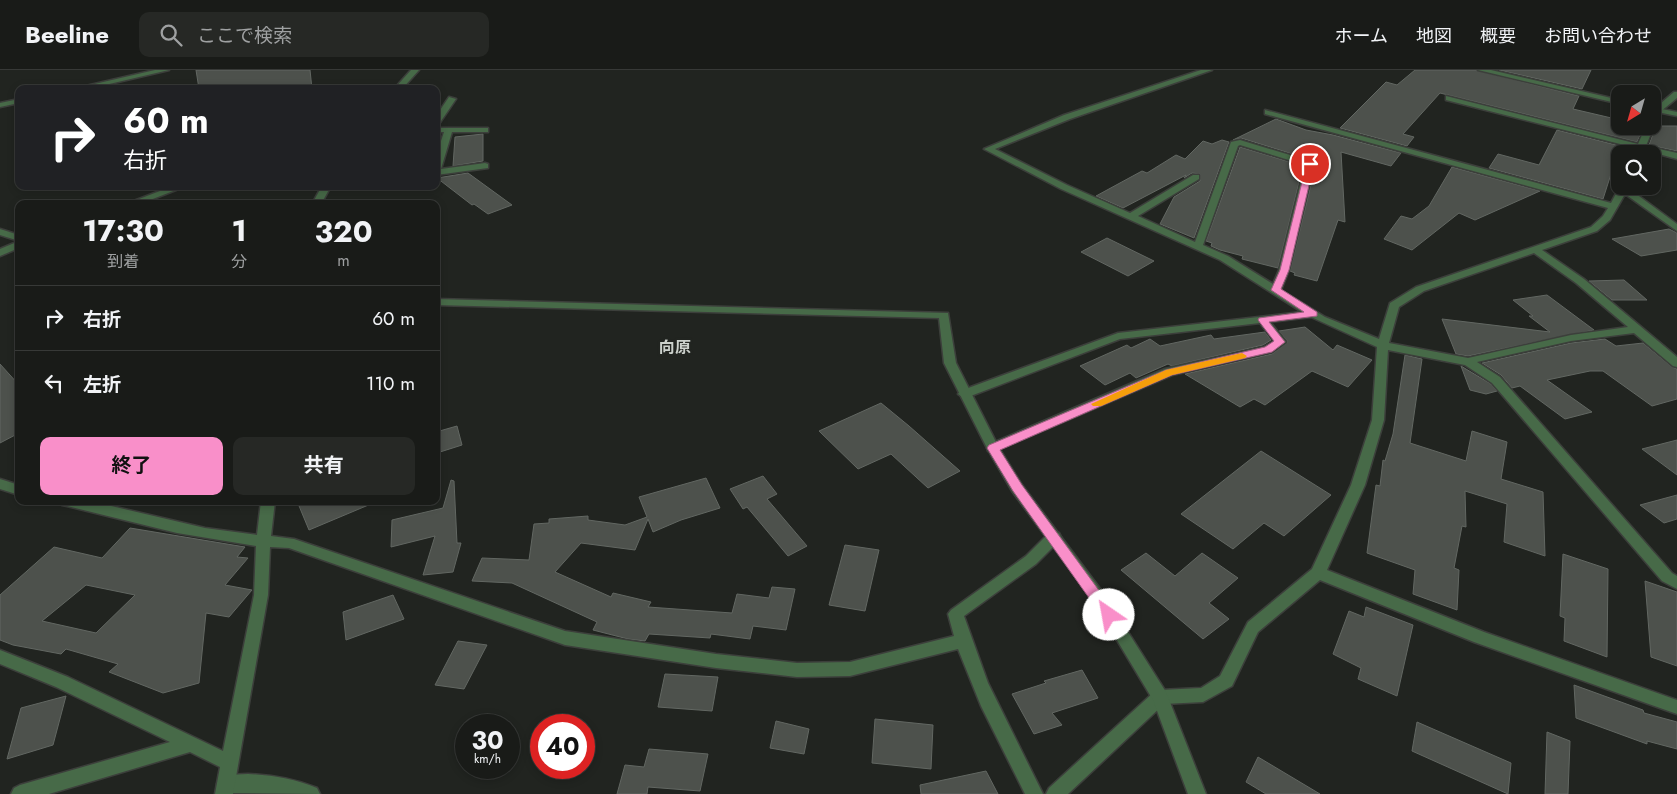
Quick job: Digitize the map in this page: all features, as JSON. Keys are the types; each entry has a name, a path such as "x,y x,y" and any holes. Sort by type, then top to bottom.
{"street":[{"path":"96,85 165,70"},
{"path":"402,85 415,70"},
{"path":"1208,70 1067,117 988,149 1130,217 1224,258 1313,314 1383,345 1469,362 1496,380 1667,578 1677,583"},
{"path":"1482,70 1611,100"},
{"path":"1661,106 1677,94"},
{"path":"1449,98 1622,145"},
{"path":"440,116 452,99"},
{"path":"0,105 15,102"},
{"path":"1661,111 1677,114"},
{"path":"1268,112 1613,206"},
{"path":"440,130 485,130"},
{"path":"440,158 449,130"},
{"path":"1198,247 1234,144 1240,142 1310,164 1284,270 1276,290"},
{"path":"1661,153 1677,156"},
{"path":"440,171 485,166"},
{"path":"1130,217 1196,177"},
{"path":"142,200 170,190"},
{"path":"1055,794 1160,697 1203,694 1226,681 1253,627 1318,573 1358,485 1378,420 1383,345 1394,305 1420,289 1594,229 1606,218 1620,195"},
{"path":"1634,195 1677,228"},
{"path":"0,232 15,237"},
{"path":"0,253 15,246"},
{"path":"1536,250 1580,281 1677,363"},
{"path":"440,302 944,315 950,363 964,394 1017,488 1099,598 1160,697 1197,794"},
{"path":"964,394 1118,336 1313,314"},
{"path":"993,448 1169,372 1268,350 1280,342 1262,320"},
{"path":"1469,362 1477,358 1571,338 1638,329"},
{"path":"0,484 15,489"},
{"path":"86,505 263,542 289,543 564,638 797,670 850,669 962,641"},
{"path":"268,505 263,542 261,596 225,789 246,782 270,784 311,794"},
{"path":"1034,794 981,686 962,641 956,614 1031,560 1054,537"},
{"path":"1318,573 1479,636 1677,707"},
{"path":"0,657 62,682 229,762"},
{"path":"20,794 191,744"}],"building":[{"path":"196,70 310,70 312,85 198,85"},
{"path":"1415,70 1476,70 1579,96 1573,109 1611,118 1611,135 1640,135 1637,142 1440,93 1403,134 1414,137 1407,146 1340,128 1386,82 1397,85"},
{"path":"1499,70 1591,70 1582,89"},
{"path":"1276,119 1306,130 1401,153 1391,166 1341,152 1345,222 1338,220 1317,281 1294,275 1295,273 1290,271 1316,164 1315,161 1241,138 1233,140"},
{"path":"1661,126 1677,126 1677,151 1661,148 1661,145 1649,145 1653,135 1661,135"},
{"path":"1557,130 1616,145 1611,145 1611,174 1603,199 1489,168 1498,154 1539,165"},
{"path":"483,134 483,161 453,166 455,137"},
{"path":"1222,140 1229,142 1194,238 1160,224 1174,197 1200,181 1200,174 1192,173 1184,178 1186,175 1123,208 1096,196 1142,171 1147,173 1176,155 1185,159 1203,141 1212,144"},
{"path":"1240,147 1303,166 1278,268 1242,259 1243,256 1220,250 1211,246 1212,243 1206,241"},
{"path":"1452,167 1540,191 1475,220 1459,213 1412,250 1384,239 1401,216 1412,219 1429,206"},
{"path":"468,173 512,205 488,214 474,204 472,205 440,180 440,178"},
{"path":"1669,229 1677,233 1677,250 1641,256 1612,239"},
{"path":"1107,238 1154,261 1128,276 1081,252"},
{"path":"1624,280 1647,300 1612,300 1589,281"},
{"path":"1547,295 1594,330 1468,356 1456,354 1442,319 1550,332 1529,316 1533,316 1513,300"},
{"path":"1305,327 1333,350 1337,345 1372,360 1348,387 1312,371 1265,405 1254,399 1240,407 1185,374 1272,354 1288,342 1279,331"},
{"path":"1265,332 1271,340 1263,345 1172,366 1168,364 1136,378 1130,373 1105,385 1080,366 1127,345 1131,348 1150,339 1160,346 1211,335 1214,339"},
{"path":"1605,339 1616,346 1643,343 1677,369 1677,399 1652,406 1603,371 1590,371 1547,380 1592,412 1565,419 1520,386 1512,388 1501,375 1482,363 1571,343"},
{"path":"1405,355 1422,359 1410,443 1466,461 1472,431 1507,442 1501,479 1543,492 1545,556 1504,542 1507,504 1465,491 1466,527 1462,526 1454,568 1459,570 1457,610 1413,594 1415,570 1367,553 1376,485 1380,486 1383,460 1385,461 1393,434"},
{"path":"0,364 15,381 15,435 0,443"},
{"path":"1461,366 1491,384 1497,391 1486,394 1470,390"},
{"path":"881,403 960,471 928,488 891,454 858,469 819,431"},
{"path":"457,426 462,445 440,452 440,431"},
{"path":"1677,440 1677,475 1642,449"},
{"path":"1261,451 1331,495 1284,536 1264,523 1233,549 1181,514"},
{"path":"763,476 777,494 767,499 807,546 788,556 747,507 743,509 730,489"},
{"path":"706,478 720,508 681,520 653,532 648,519 635,550 581,543 555,572 611,597 613,593 651,602 648,607 732,613 737,594 769,598 772,587 795,589 786,630 753,626 750,639 711,634 710,638 649,634 645,641 628,639 593,630 597,622 512,583 472,581 482,558 529,560 534,524 549,523 549,519 588,516 588,520 625,525 647,517 639,497"},
{"path":"451,480 454,481 457,543 461,543 453,572 423,575 435,536 391,547 392,520 443,508"},
{"path":"1677,495 1677,519 1664,523 1640,505"},
{"path":"299,505 368,505 309,530"},
{"path":"130,528 245,547 237,557 248,558 225,585 252,590 229,617 206,613 199,683 163,693 109,672 118,664 66,649 61,654 13,645 0,640 0,595 54,547 102,558","holes":["86,585 135,595 96,633 42,621"]},
{"path":"845,545 879,550 865,611 829,605"},
{"path":"1146,553 1175,576 1202,553 1238,578 1209,603 1229,619 1203,639 1121,570"},
{"path":"1563,554 1608,569 1607,657 1564,641 1565,618 1560,616"},
{"path":"1645,581 1677,592 1677,666 1651,657"},
{"path":"393,595 404,619 346,640 343,612"},
{"path":"1366,607 1413,625 1397,696 1358,679 1361,668 1333,654 1349,611 1364,617"},
{"path":"458,641 487,645 464,689 435,685"},
{"path":"1082,670 1098,698 1052,713 1062,725 1034,734 1012,694 1046,683 1044,681"},
{"path":"665,674 718,677 712,711 658,707"},
{"path":"1574,685 1643,710 1644,713 1677,722 1677,749 1647,741 1647,744 1576,718"},
{"path":"66,696 53,745 7,759 21,708"},
{"path":"875,719 933,725 931,769 872,763"},
{"path":"776,721 809,729 804,754 770,748"},
{"path":"1417,722 1511,763 1508,794 1412,751"},
{"path":"1547,732 1570,741 1568,794 1545,794"},
{"path":"649,749 708,754 700,791 648,787 647,794 617,794 625,765 644,767"},
{"path":"1258,757 1320,794 1266,794 1246,782"},
{"path":"986,771 998,794 921,794 920,785"}],"slow traffic":[{"path":"1097,404 1169,372 1242,356"}],"district":[{"name":"向原","path":"675,347"}],"route":[{"path":"1109,615 1099,598 1017,488 993,448 1169,372 1268,350 1280,342 1262,320 1313,314 1276,290 1284,270 1310,164"}]}
